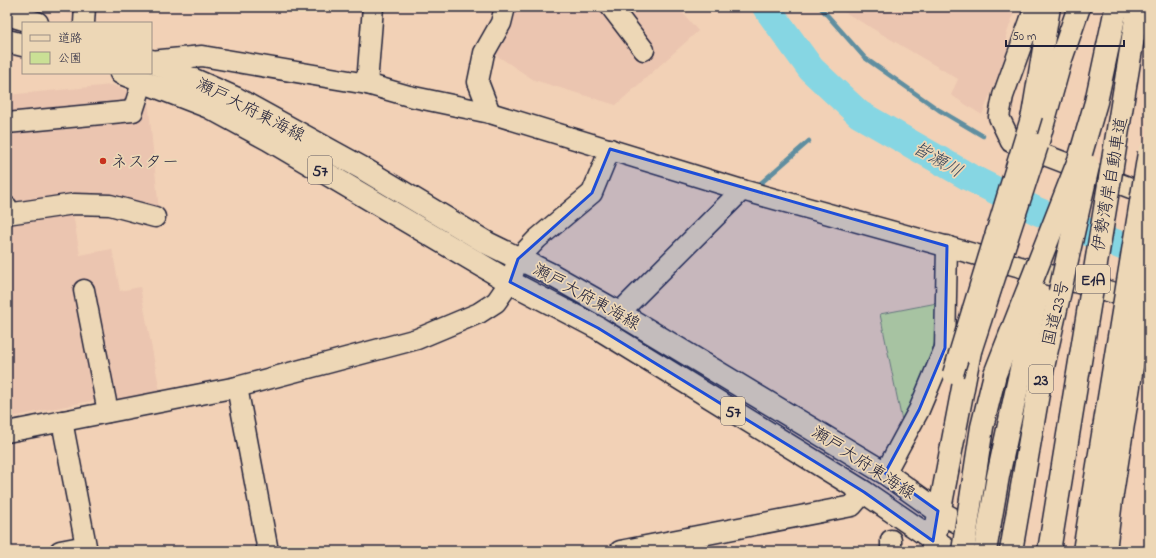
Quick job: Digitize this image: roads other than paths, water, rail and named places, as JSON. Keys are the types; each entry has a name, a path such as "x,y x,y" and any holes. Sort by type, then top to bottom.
{"main road":[{"path":"938,548 938,511 970,351 1037,145 1061,59 1079,7"},
{"path":"963,551 982,427 995,374 1079,160 1096,102 1115,13 1118,7"},
{"name":"国道23号","path":"1011,551 1041,376 1124,7"},
{"name":"伊勢湾岸自動車道","path":"1049,551 1138,7"},
{"path":"7,14 34,22"},
{"path":"7,41 22,45"},
{"name":"瀬戸大府東海線","path":"152,68 235,98 362,168 487,243 550,274 619,313 885,473 938,511 1011,551"},
{"name":"瀬戸大府東海線","path":"152,70 209,107 261,135 510,282 598,328 864,492 938,548"},
{"name":"伊勢湾岸自動車道","path":"1084,551 1149,153"},
{"path":"985,551 998,476 1035,304 1079,208"},
{"path":"1105,551 1149,259"}],"street":[{"path":"84,22 85,7"},
{"path":"367,84 373,7"},
{"path":"490,113 478,82 484,53 501,23 505,7"},
{"path":"611,7 644,50"},
{"path":"1034,7 1003,96 999,117 1011,142 1149,195"},
{"path":"919,410 928,408 943,377 953,374 1032,115 1050,7"},
{"path":"152,66 202,56 367,84 409,96 490,113 742,190 1149,303"},
{"path":"7,123 133,111 146,74"},
{"path":"7,432 237,386 418,339 479,313 496,302 510,282 518,259 537,239 592,194 610,150"},
{"path":"619,313 742,190"},
{"path":"7,207 7,214 74,204 110,205 155,217"},
{"path":"885,473 919,410 945,348 947,246"},
{"path":"84,290 108,412"},
{"path":"237,386 268,551"},
{"path":"60,551 86,546 62,421"},
{"path":"620,551 852,506 864,492"}],"waterway":[{"name":"皆瀬川","path":"766,7 811,69 859,114 969,177 1037,211 1149,257"},
{"path":"820,7 865,58 939,110 983,136"},
{"path":"761,183 809,141"}],"place":[{"name":"ネスター","path":"103,161"}]}
